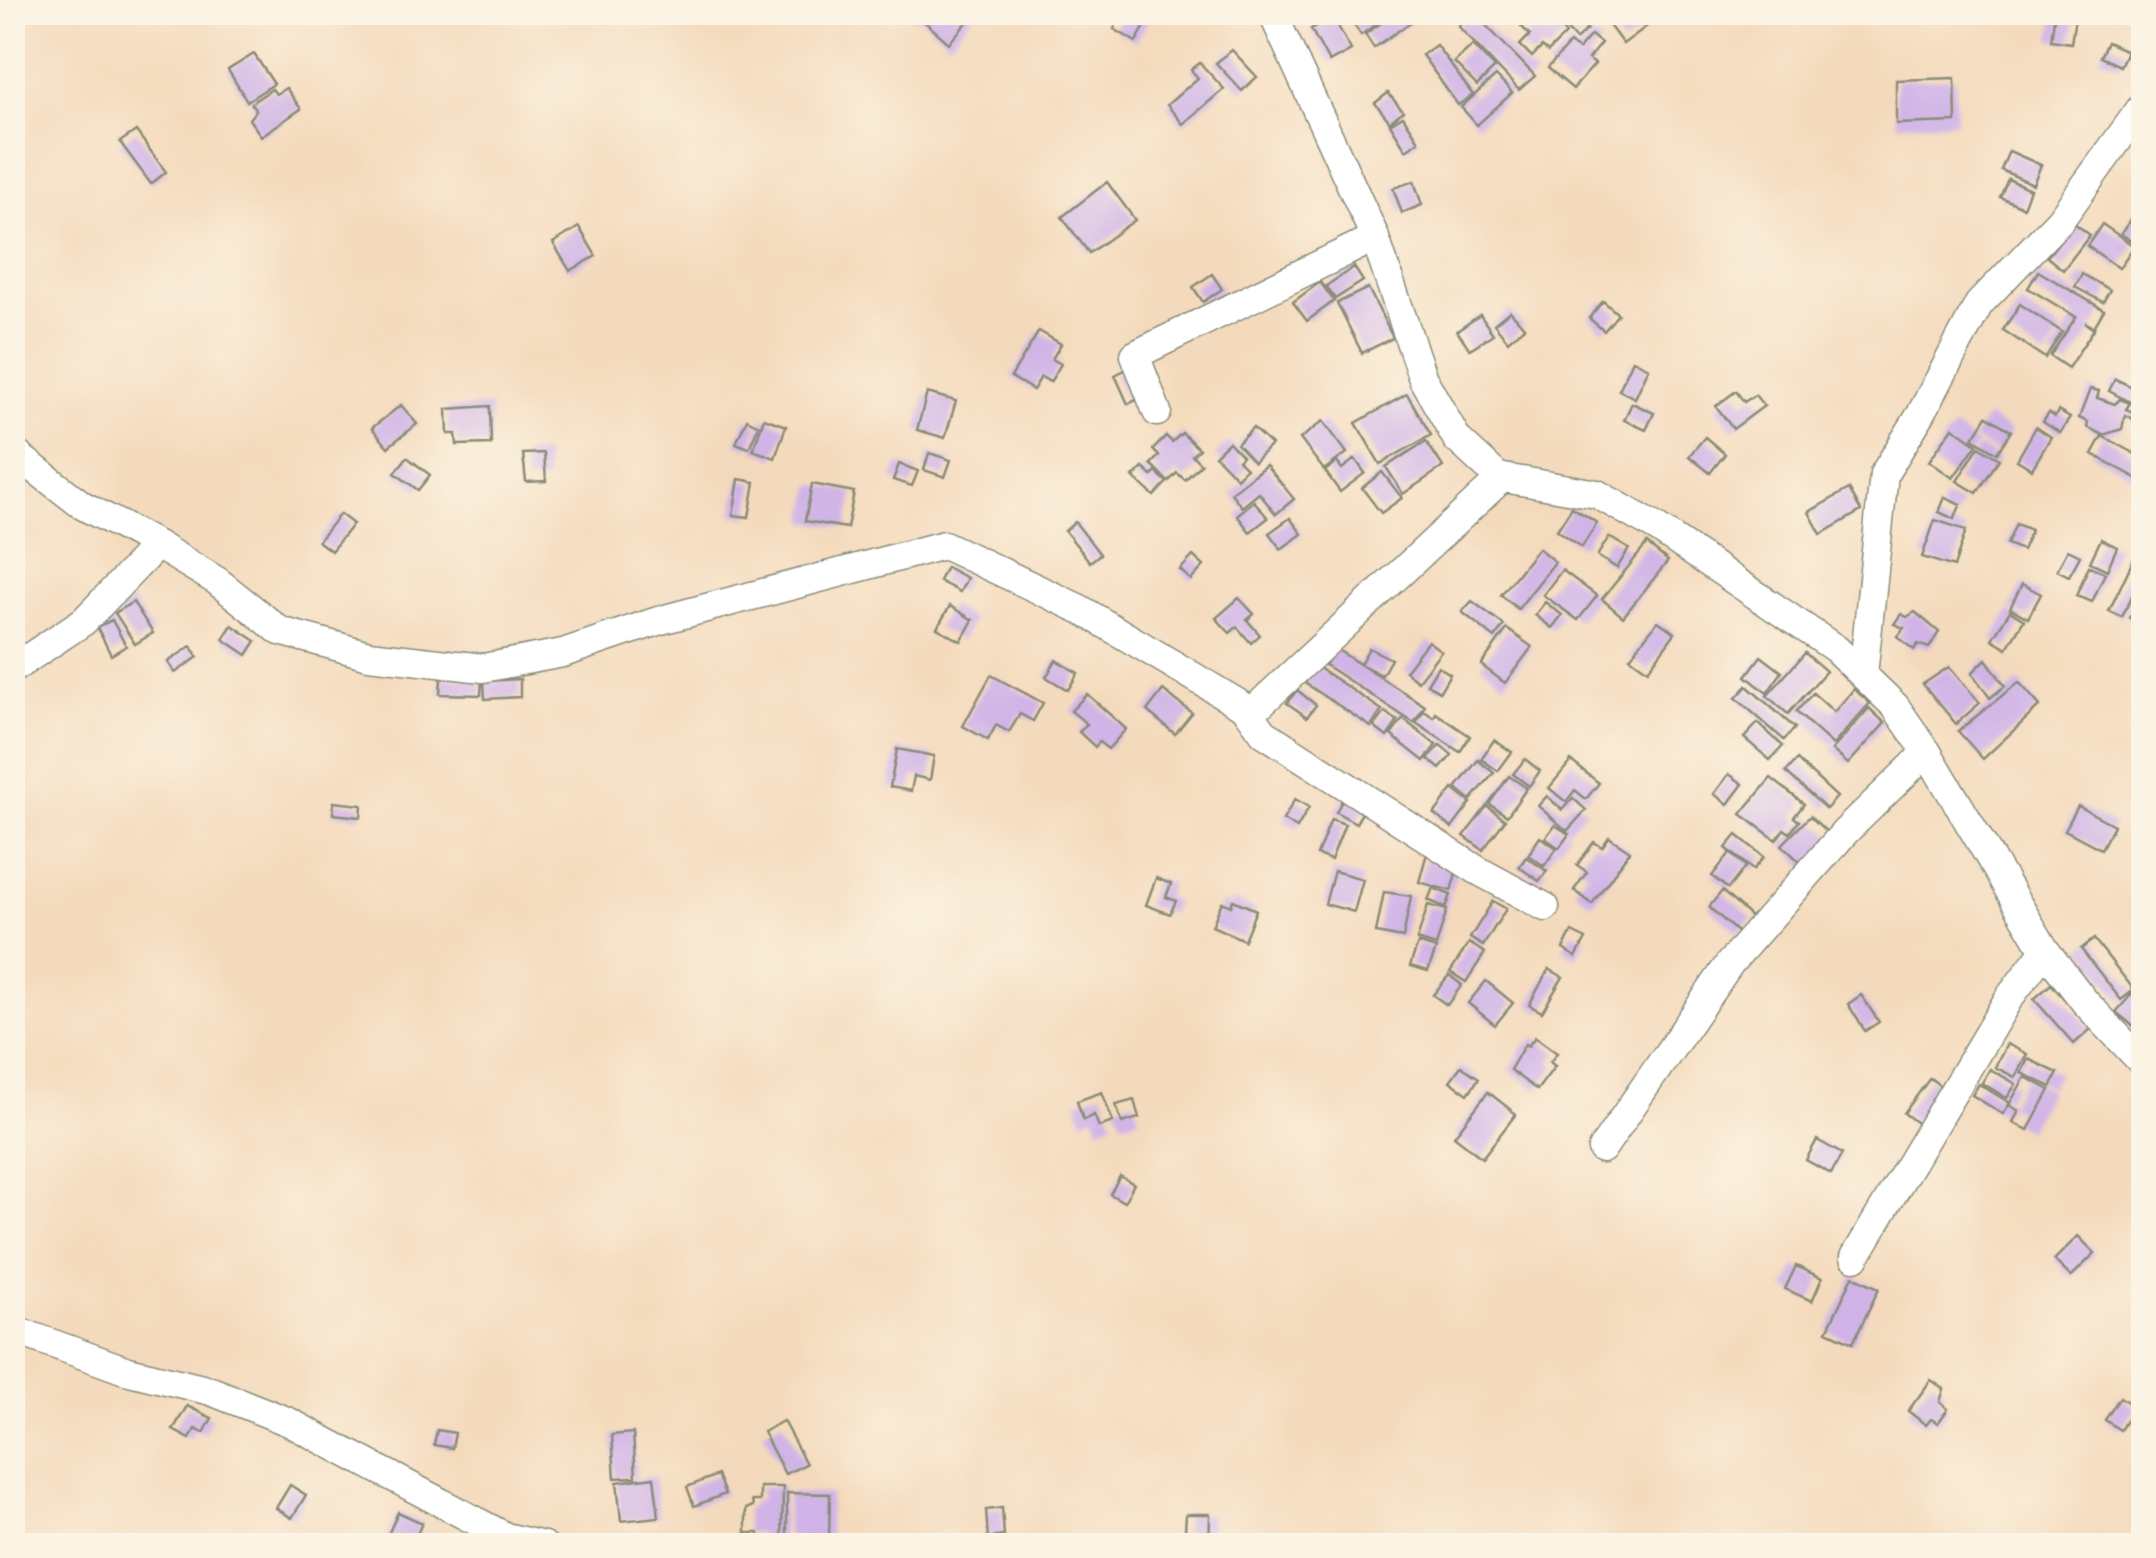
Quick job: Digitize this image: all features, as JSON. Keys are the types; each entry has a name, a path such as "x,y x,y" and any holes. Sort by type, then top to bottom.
{"street":[{"path":"1272,12 1374,238 1424,379 1457,439 1502,478 1597,494 1657,528 1836,649 1895,706 1927,752 2045,950 2085,1002 2144,1064"},
{"path":"1863,674 1884,474 1980,304 2060,220 2144,104"},
{"path":"1157,412 1135,355 1374,238"},
{"path":"12,451 82,505 157,544 217,582 280,631 369,655 483,668 563,653 661,620 944,545 1080,609 1246,708 1264,734 1477,870 1545,906"},
{"path":"1246,708 1256,708 1502,478"},
{"path":"12,669 84,621 157,544"},
{"path":"1602,1149 1730,962 1844,832 1927,752"},
{"path":"1855,1258 2009,998 2045,950"},
{"path":"12,1329 125,1370 211,1391 288,1422 506,1536 544,1546"}],"building":[{"path":"907,12 976,12 949,43 918,16 915,20"},
{"path":"1123,12 1138,12 1149,19 1136,42 1114,29"},
{"path":"1345,12 1394,12 1361,35"},
{"path":"1397,12 1425,12 1374,48 1365,34"},
{"path":"1473,12 1535,76 1519,90 1458,26"},
{"path":"1534,12 1545,12 1566,34 1548,52 1542,47 1532,57 1520,45 1530,35 1521,26"},
{"path":"1564,12 1571,12 1587,29 1576,40 1557,19"},
{"path":"1624,12 1648,12 1654,21 1623,44 1608,24"},
{"path":"2055,12 2076,12 2071,43 2051,40"},
{"path":"1333,17 1351,50 1329,62 1311,29"},
{"path":"1591,35 1601,43 1588,59 1595,64 1573,89 1548,68 1570,43 1578,50"},
{"path":"2107,42 2127,51 2120,66 2100,57"},
{"path":"1436,45 1473,95 1458,105 1422,55"},
{"path":"1473,45 1495,68 1477,86 1454,62"},
{"path":"1232,50 1257,77 1242,91 1216,63"},
{"path":"254,54 274,84 247,101 228,70"},
{"path":"1200,63 1224,89 1183,124 1167,105 1198,78 1191,70"},
{"path":"1496,76 1512,93 1477,125 1461,107"},
{"path":"1955,78 1956,122 1896,124 1896,80"},
{"path":"286,88 301,109 261,136 249,119 256,110 251,103 272,89 276,94"},
{"path":"1388,93 1403,111 1390,122 1375,103"},
{"path":"1403,116 1419,141 1406,150 1390,124"},
{"path":"136,131 166,172 151,184 120,142"},
{"path":"2009,151 2041,165 2033,184 2001,170"},
{"path":"2008,179 2030,189 2023,207 2000,197"},
{"path":"1414,181 1422,205 1402,213 1393,188"},
{"path":"1107,182 1135,220 1089,253 1062,217"},
{"path":"2132,217 2144,224 2133,242 2121,234"},
{"path":"2074,223 2090,235 2063,270 2047,257"},
{"path":"2102,224 2134,246 2119,268 2087,246"},
{"path":"579,227 596,256 570,271 553,243"},
{"path":"1354,267 1363,281 1335,299 1326,286"},
{"path":"2038,271 2104,310 2094,327 2085,322 2094,329 2068,368 2050,356 2076,317 2028,288"},
{"path":"1212,274 1222,289 1203,302 1193,287"},
{"path":"2082,274 2110,290 2103,302 2075,287"},
{"path":"1320,282 1334,301 1307,321 1293,302"},
{"path":"1368,288 1393,338 1362,353 1337,303"},
{"path":"1603,301 1618,314 1604,331 1589,318"},
{"path":"2020,304 2062,332 2045,358 2003,330"},
{"path":"1510,311 1524,327 1508,341 1494,324"},
{"path":"1480,315 1493,334 1470,349 1457,331"},
{"path":"1039,331 1061,344 1052,359 1061,364 1050,382 1041,377 1033,390 1011,377"},
{"path":"1633,360 1649,368 1635,398 1619,390"},
{"path":"1129,368 1143,397 1128,404 1115,375"},
{"path":"2115,379 2143,392 2136,405 2109,391"},
{"path":"2090,389 2099,391 2097,398 2115,404 2120,399 2130,403 2126,409 2140,415 2137,421 2125,415 2122,429 2103,435 2087,427 2088,422 2079,418"},
{"path":"1736,391 1744,402 1755,395 1764,406 1733,429 1716,406"},
{"path":"927,393 956,401 945,438 917,430"},
{"path":"1407,394 1431,435 1380,464 1356,423"},
{"path":"1632,403 1654,413 1646,430 1624,420"},
{"path":"401,405 417,424 388,447 372,428"},
{"path":"490,406 491,444 457,445 456,434 448,434 447,409"},
{"path":"2058,411 2070,418 2060,433 2043,422 2049,413 2055,417"},
{"path":"1987,416 2011,431 1997,453 1973,438"},
{"path":"764,418 786,426 775,458 753,450"},
{"path":"747,419 759,425 749,448 736,443"},
{"path":"1323,421 1347,453 1324,470 1300,439"},
{"path":"1953,427 1977,444 1953,478 1929,461"},
{"path":"2036,427 2051,437 2032,469 2017,460"},
{"path":"1253,428 1271,445 1254,462 1237,444"},
{"path":"1182,433 1199,449 1192,455 1201,464 1185,480 1177,473 1168,482 1151,464 1159,456 1153,450 1166,436 1172,442"},
{"path":"2102,436 2144,459 2144,482 2092,454"},
{"path":"1705,437 1725,454 1710,473 1689,456"},
{"path":"1426,441 1443,467 1403,494 1386,467"},
{"path":"1229,442 1242,456 1238,460 1246,468 1237,478 1215,455"},
{"path":"1979,446 1999,459 1977,493 1957,481"},
{"path":"544,453 546,481 526,482 523,454"},
{"path":"929,453 951,460 945,477 924,470"},
{"path":"407,457 430,475 418,490 395,473"},
{"path":"1355,459 1365,473 1340,492 1325,471 1337,462 1342,469"},
{"path":"899,464 918,471 912,486 893,480"},
{"path":"1266,465 1294,499 1276,514 1259,493 1242,507 1231,493"},
{"path":"1143,468 1152,476 1156,472 1167,482 1154,496 1133,477"},
{"path":"1382,472 1402,498 1381,513 1362,488"},
{"path":"739,479 755,482 749,517 733,515"},
{"path":"812,484 854,492 847,528 805,521"},
{"path":"1849,489 1861,511 1821,534 1809,512"},
{"path":"1945,497 1961,504 1954,519 1939,512"},
{"path":"1254,501 1268,518 1250,532 1237,515"},
{"path":"1572,507 1597,523 1582,547 1557,530"},
{"path":"340,514 353,524 331,551 318,541"},
{"path":"1290,518 1302,534 1281,549 1269,533"},
{"path":"1935,520 1966,530 1954,567 1922,557"},
{"path":"1075,522 1100,554 1090,562 1065,531"},
{"path":"2016,524 2031,530 2022,550 2007,544"},
{"path":"1609,537 1629,549 1617,568 1597,556"},
{"path":"2101,539 2117,547 2107,570 2090,562"},
{"path":"1647,544 1668,561 1623,617 1602,599"},
{"path":"1538,548 1555,562 1518,609 1501,595"},
{"path":"2068,550 2080,556 2069,576 2057,570"},
{"path":"2136,554 2144,558 2144,570 2122,617 2109,611"},
{"path":"1193,556 1204,566 1191,580 1180,570"},
{"path":"2089,566 2105,573 2092,602 2076,596"},
{"path":"946,567 967,578 960,592 939,581"},
{"path":"1562,570 1597,596 1578,620 1543,595"},
{"path":"2144,583 2144,623 2130,618"},
{"path":"2022,584 2041,594 2028,618 2010,608"},
{"path":"1239,598 1254,614 1247,620 1260,635 1251,643 1237,627 1230,633 1216,618"},
{"path":"1472,601 1504,625 1495,638 1462,612"},
{"path":"133,602 153,633 135,644 115,613"},
{"path":"1545,602 1562,615 1552,628 1535,615"},
{"path":"950,606 973,620 961,641 937,628"},
{"path":"2010,611 2024,620 2007,648 1992,639"},
{"path":"1915,612 1939,632 1929,648 1918,644 1914,650 1897,636 1904,628 1894,624 1901,614 1907,617"},
{"path":"112,620 126,646 111,655 97,627"},
{"path":"1658,621 1675,633 1648,670 1630,657"},
{"path":"232,625 256,641 247,655 223,639"},
{"path":"1507,629 1532,647 1505,683 1481,665"},
{"path":"1428,641 1441,651 1418,681 1405,671"},
{"path":"191,646 198,657 175,673 168,662"},
{"path":"1369,648 1391,659 1382,675 1360,664"},
{"path":"1336,649 1425,706 1414,723 1325,665"},
{"path":"1805,653 1826,671 1788,714 1767,696"},
{"path":"1761,656 1782,672 1767,693 1746,676"},
{"path":"1986,659 2005,686 1990,698 1972,673"},
{"path":"1056,660 1078,673 1068,690 1046,677"},
{"path":"1316,666 1382,710 1371,727 1305,683"},
{"path":"1438,666 1450,674 1440,691 1427,684"},
{"path":"1949,667 1980,703 1956,724 1923,684"},
{"path":"991,675 1043,703 1033,721 1020,714 1009,732 996,725 988,740 963,726"},
{"path":"441,678 482,679 481,695 440,694"},
{"path":"520,679 520,697 485,699 484,681"},
{"path":"2019,682 2040,706 1983,759 1958,731"},
{"path":"1747,686 1795,728 1784,740 1736,698"},
{"path":"1854,689 1870,703 1833,745 1796,712 1813,693 1834,712"},
{"path":"1163,690 1192,713 1175,734 1147,711"},
{"path":"1297,690 1316,705 1307,717 1287,703"},
{"path":"1087,694 1126,729 1108,749 1099,742 1095,747 1079,732 1087,724 1071,711"},
{"path":"1869,708 1885,723 1848,764 1832,750"},
{"path":"1424,711 1434,717 1436,713 1470,736 1460,752 1416,723"},
{"path":"1385,712 1398,721 1387,737 1374,727"},
{"path":"1403,719 1436,745 1424,761 1391,735"},
{"path":"1758,723 1783,746 1770,760 1744,738"},
{"path":"1494,740 1512,752 1498,771 1481,759"},
{"path":"1440,745 1452,755 1440,769 1428,759"},
{"path":"897,749 934,756 930,780 914,776 911,791 890,787"},
{"path":"1525,759 1540,771 1529,786 1513,774"},
{"path":"1478,760 1494,773 1471,800 1456,788"},
{"path":"1797,760 1837,797 1826,809 1786,772"},
{"path":"1571,761 1599,783 1586,799 1575,790 1566,802 1549,788"},
{"path":"1729,774 1743,784 1728,804 1714,794"},
{"path":"1509,776 1527,788 1507,816 1489,804"},
{"path":"1771,778 1804,804 1794,817 1799,821 1790,833 1784,829 1776,840 1741,814"},
{"path":"1453,789 1471,803 1452,828 1434,814"},
{"path":"1345,795 1366,806 1356,823 1336,812"},
{"path":"1547,796 1562,810 1573,798 1586,810 1567,831 1538,806"},
{"path":"1295,799 1309,807 1297,828 1283,820"},
{"path":"334,802 362,805 361,817 333,814"},
{"path":"1487,806 1505,820 1483,850 1464,836"},
{"path":"2078,806 2114,825 2101,849 2065,830"},
{"path":"1810,816 1833,838 1806,868 1782,845"},
{"path":"1331,819 1345,824 1331,860 1317,855"},
{"path":"1555,825 1569,834 1559,848 1545,838"},
{"path":"1737,835 1764,857 1753,870 1726,848"},
{"path":"1540,837 1557,848 1544,866 1528,855"},
{"path":"1609,837 1630,851 1592,904 1574,890 1587,872 1577,865 1594,842 1602,847"},
{"path":"1427,853 1459,862 1451,891 1419,882"},
{"path":"1730,853 1746,866 1728,889 1712,876"},
{"path":"1526,857 1547,871 1539,881 1519,867"},
{"path":"1334,871 1363,879 1354,912 1325,904"},
{"path":"1156,878 1171,884 1166,897 1176,901 1170,914 1146,905"},
{"path":"1433,888 1451,895 1446,908 1428,900"},
{"path":"1722,891 1752,918 1738,933 1709,907"},
{"path":"1384,892 1411,896 1403,938 1376,933"},
{"path":"1233,900 1256,910 1244,940 1212,926 1222,902 1231,906"},
{"path":"1493,901 1506,909 1483,946 1470,938"},
{"path":"1428,905 1447,910 1436,946 1417,940"},
{"path":"1572,932 1586,939 1576,957 1563,949"},
{"path":"2094,939 2134,990 2121,1000 2081,949"},
{"path":"1418,943 1436,949 1428,971 1410,966"},
{"path":"1469,943 1485,953 1466,982 1450,972"},
{"path":"1549,969 1563,977 1542,1012 1529,1005"},
{"path":"1449,975 1462,985 1447,1005 1433,995"},
{"path":"2144,980 2144,1035 2116,1012"},
{"path":"1486,981 1513,1003 1495,1025 1468,1003"},
{"path":"2051,984 2091,1029 2074,1044 2034,999"},
{"path":"1861,995 1879,1022 1865,1031 1848,1004"},
{"path":"1535,1037 1557,1053 1550,1062 1555,1066 1537,1090 1510,1070 1525,1044 1528,1046"},
{"path":"2007,1044 2027,1054 2015,1077 1995,1067"},
{"path":"2028,1059 2058,1073 2051,1087 2021,1073"},
{"path":"1461,1066 1479,1078 1468,1094 1450,1081"},
{"path":"1990,1069 2016,1084 2007,1098 1982,1083"},
{"path":"2025,1077 2050,1090 2028,1130 2013,1122 2019,1111 2009,1105"},
{"path":"1930,1078 1947,1091 1921,1126 1904,1113"},
{"path":"1979,1084 2010,1103 2003,1114 1972,1095"},
{"path":"1102,1092 1113,1122 1099,1127 1094,1115 1083,1120 1077,1101"},
{"path":"1488,1092 1516,1114 1482,1158 1454,1136"},
{"path":"1134,1100 1139,1118 1122,1123 1116,1105"},
{"path":"1817,1140 1842,1154 1831,1174 1806,1160"},
{"path":"1120,1176 1134,1184 1124,1202 1110,1194"},
{"path":"2078,1236 2095,1253 2071,1277 2054,1260"},
{"path":"1796,1266 1822,1278 1812,1301 1785,1289"},
{"path":"1853,1276 1879,1288 1853,1343 1827,1331"},
{"path":"1931,1380 1944,1389 1940,1402 1948,1409 1938,1423 1931,1419 1926,1425 1908,1411"},
{"path":"2120,1397 2135,1407 2120,1430 2105,1420"},
{"path":"187,1406 212,1418 204,1433 195,1429 190,1439 173,1430"},
{"path":"783,1421 806,1464 785,1474 763,1432"},
{"path":"437,1430 455,1433 452,1448 434,1445"},
{"path":"633,1433 636,1477 615,1478 612,1435"},
{"path":"717,1475 725,1494 694,1506 687,1487"},
{"path":"654,1477 659,1517 621,1521 617,1482"},
{"path":"290,1485 306,1495 292,1518 276,1508"},
{"path":"760,1487 783,1487 782,1541 759,1541 759,1533 746,1533 746,1509 753,1506 752,1501 760,1501"},
{"path":"787,1493 830,1494 829,1538 813,1538 813,1545 796,1545 797,1537 787,1537"},
{"path":"1002,1508 1004,1536 988,1538 986,1510"},
{"path":"398,1512 422,1523 412,1546 383,1546"},
{"path":"1186,1514 1210,1514 1209,1546 1184,1545"}]}
